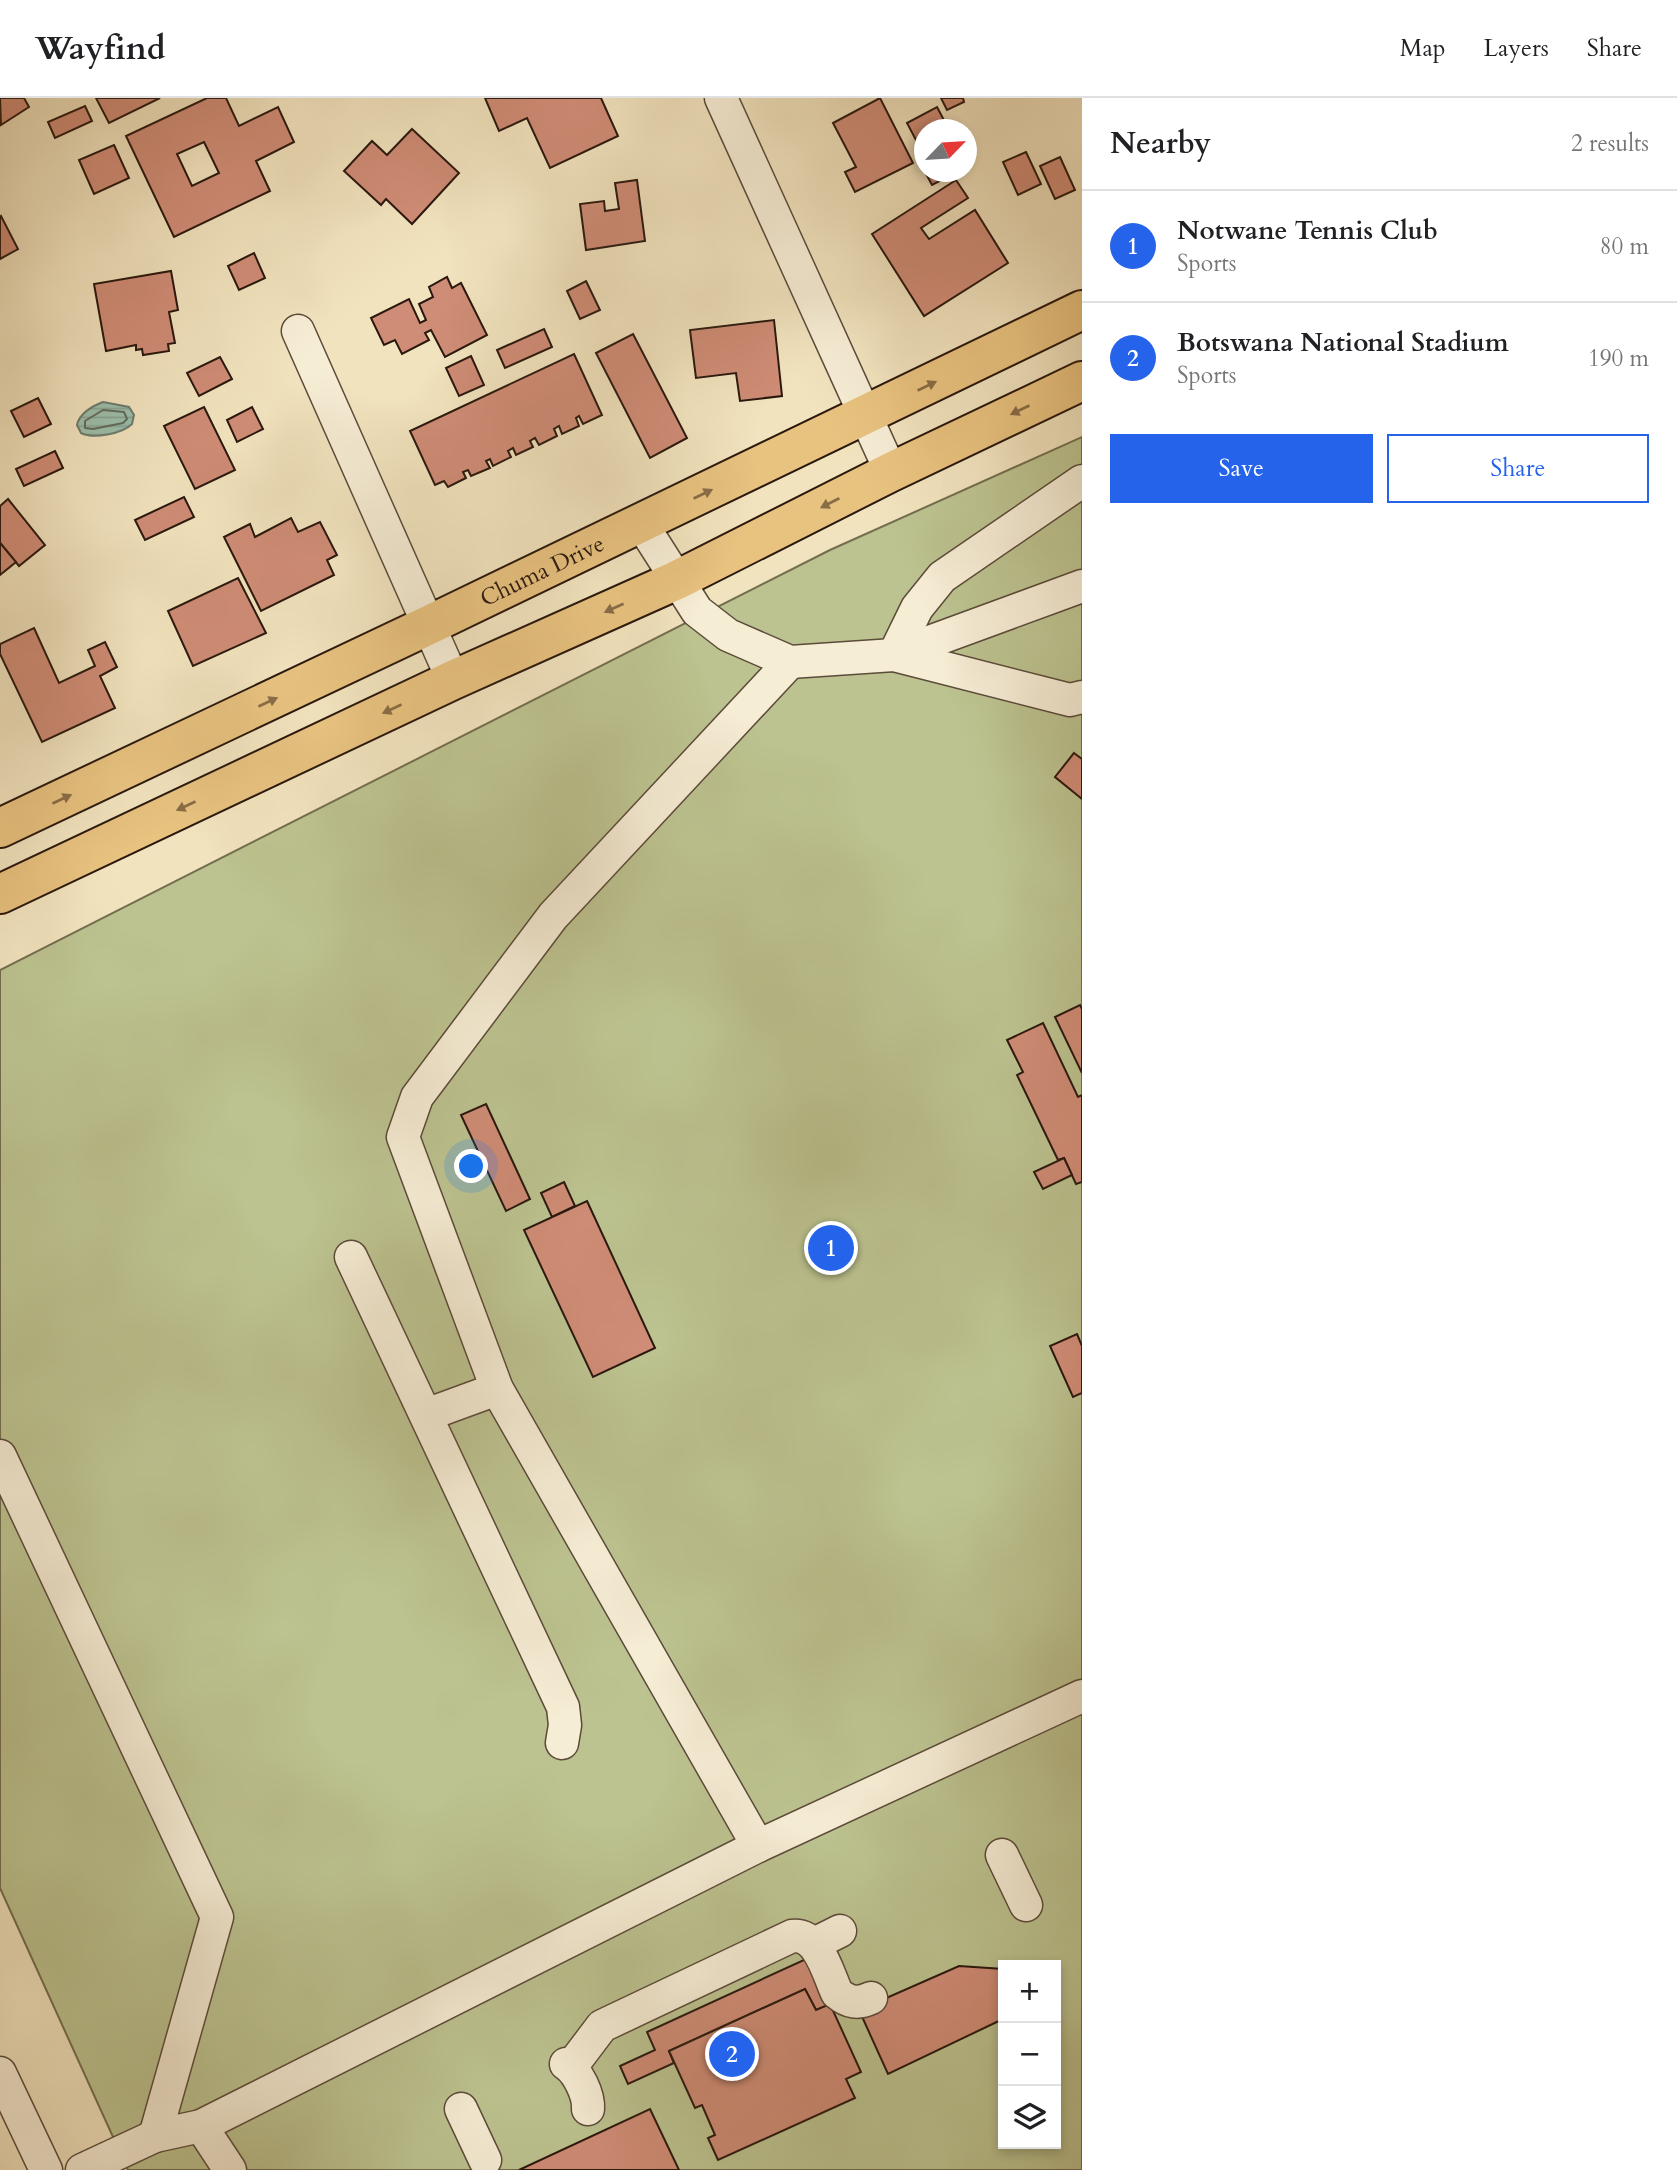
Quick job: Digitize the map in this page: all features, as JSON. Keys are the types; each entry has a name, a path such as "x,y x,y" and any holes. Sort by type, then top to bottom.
{"main road":[{"name":"Chuma Drive","path":"0,828 429,625 1082,310"},
{"path":"0,894 453,680 677,580 891,472 1082,381"}],"street":[{"path":"721,98 891,472"},
{"path":"298,331 453,680"},
{"path":"894,655 917,608 942,577 1082,481"},
{"path":"641,523 697,611 728,635 790,662 894,655 1082,586"},
{"path":"894,655 1070,700 1082,697"},
{"path":"758,1846 497,1389 403,1137 417,1097 553,916 790,662"},
{"path":"351,1257 563,1707 565,1725 562,1742"},
{"path":"426,1415 497,1389"},
{"path":"0,1456 217,1917 155,2136"},
{"path":"82,2170 155,2136 201,2126 758,1846 1082,1696"},
{"path":"1002,1855 1026,1905"},
{"path":"588,2109 588,2100 568,2065 602,2026 792,1936 827,1938 837,1993 850,2002 872,1998"},
{"path":"0,2073 46,2170"},
{"path":"461,2109 485,2160"},
{"path":"201,2126 230,2170"}],"shaded area":[{"path":"1082,437 1082,2170 128,2170 0,1888 0,970 830,550"}],"water":[{"path":"103,402 129,407 134,415 132,424 107,434 93,436 81,433 77,425 80,417"}],"building":[{"path":"0,98 24,98 29,107 1,125"},
{"path":"96,98 160,98 109,123"},
{"path":"207,98 226,98 239,126 278,107 294,142 256,161 270,191 174,237 126,136","holes":["204,142 219,173 192,186 177,154"]},
{"path":"485,98 601,98 618,136 550,168 527,118 499,131"},
{"path":"880,98 913,163 855,192 845,172 856,167 833,123"},
{"path":"941,98 963,98 964,102 947,110"},
{"path":"85,106 92,121 55,138 48,122"},
{"path":"937,107 943,119 914,119"},
{"path":"914,119 914,136 907,123"},
{"path":"412,129 459,173 412,224 386,199 381,205 344,171 372,141 387,155"},
{"path":"114,145 129,178 94,194 79,160"},
{"path":"1026,152 1041,184 1018,195 1003,162"},
{"path":"1060,157 1075,190 1055,199 1040,166"},
{"path":"637,180 645,241 586,250 580,204 604,201 605,211 619,209 615,183"},
{"path":"953,182 957,182 968,198 921,228 929,239 975,210 1008,263 924,316 872,234"},
{"path":"0,217 18,249 0,259"},
{"path":"254,253 265,278 239,290 228,266"},
{"path":"171,271 178,310 169,312 175,343 168,344 169,351 143,355 142,349 136,350 136,345 106,351 94,284"},
{"path":"447,277 452,288 461,283 487,335 445,357 431,330 425,333 429,340 402,354 395,340 384,345 371,318 409,299 420,323 426,320 419,304 433,297 429,287"},
{"path":"586,281 600,310 580,319 567,291"},
{"path":"774,320 782,396 740,401 736,373 696,378 690,330"},
{"path":"544,329 552,347 505,368 497,350"},
{"path":"633,334 687,438 650,458 596,353"},
{"path":"574,354 602,415 583,424 579,416 576,418 579,426 562,434 559,426 554,429 557,436 539,445 535,438 530,441 533,447 516,455 513,448 508,451 511,457 493,466 490,459 486,461 490,468 471,476 468,470 463,472 466,478 448,487 444,481 435,485 410,431"},
{"path":"471,356 484,385 459,396 446,368"},
{"path":"220,357 232,379 199,396 187,373"},
{"path":"38,398 51,424 24,437 11,411"},
{"path":"204,407 235,470 195,489 164,426"},
{"path":"252,407 263,429 237,442 227,420"},
{"path":"55,451 63,468 24,486 16,469"},
{"path":"184,497 194,517 145,540 135,520"},
{"path":"8,499 45,545 19,566 0,543 0,506"},
{"path":"291,518 298,532 320,522 337,555 327,560 334,575 261,611 224,537 250,524 255,537"},
{"path":"0,545 16,562 0,575"},
{"path":"238,578 266,633 193,666 168,611"},
{"path":"34,628 59,683 95,666 88,650 105,642 117,667 100,676 115,708 42,742 0,654 0,644"},
{"path":"1074,753 1082,759 1082,799 1055,777"},
{"path":"1080,1005 1082,1009 1082,1073 1055,1017"},
{"path":"1043,1023 1078,1097 1082,1095 1082,1182 1076,1184 1064,1158 1058,1160 1017,1075 1023,1072 1007,1040"},
{"path":"486,1104 530,1199 506,1211 461,1115"},
{"path":"1064,1158 1072,1175 1043,1189 1034,1172"},
{"path":"564,1182 575,1206 552,1217 541,1193"},
{"path":"587,1201 655,1348 593,1377 524,1230"},
{"path":"1077,1334 1082,1346 1082,1393 1073,1397 1050,1346"},
{"path":"806,1959 827,2006 816,2010 805,1989 669,2051 674,2063 628,2084 620,2066 655,2050 647,2032"},
{"path":"959,1966 998,1969 998,2021 888,2074 859,2010"},
{"path":"805,1989 816,2010 830,2004 861,2072 846,2079 855,2098 718,2160 708,2138 715,2135 702,2105 695,2108 669,2051"},
{"path":"650,2109 679,2170 519,2170"}],"place":[{"name":"Notwane Tennis Club","path":"831,1248"},
{"name":"Botswana National Stadium","path":"732,2054"}]}
